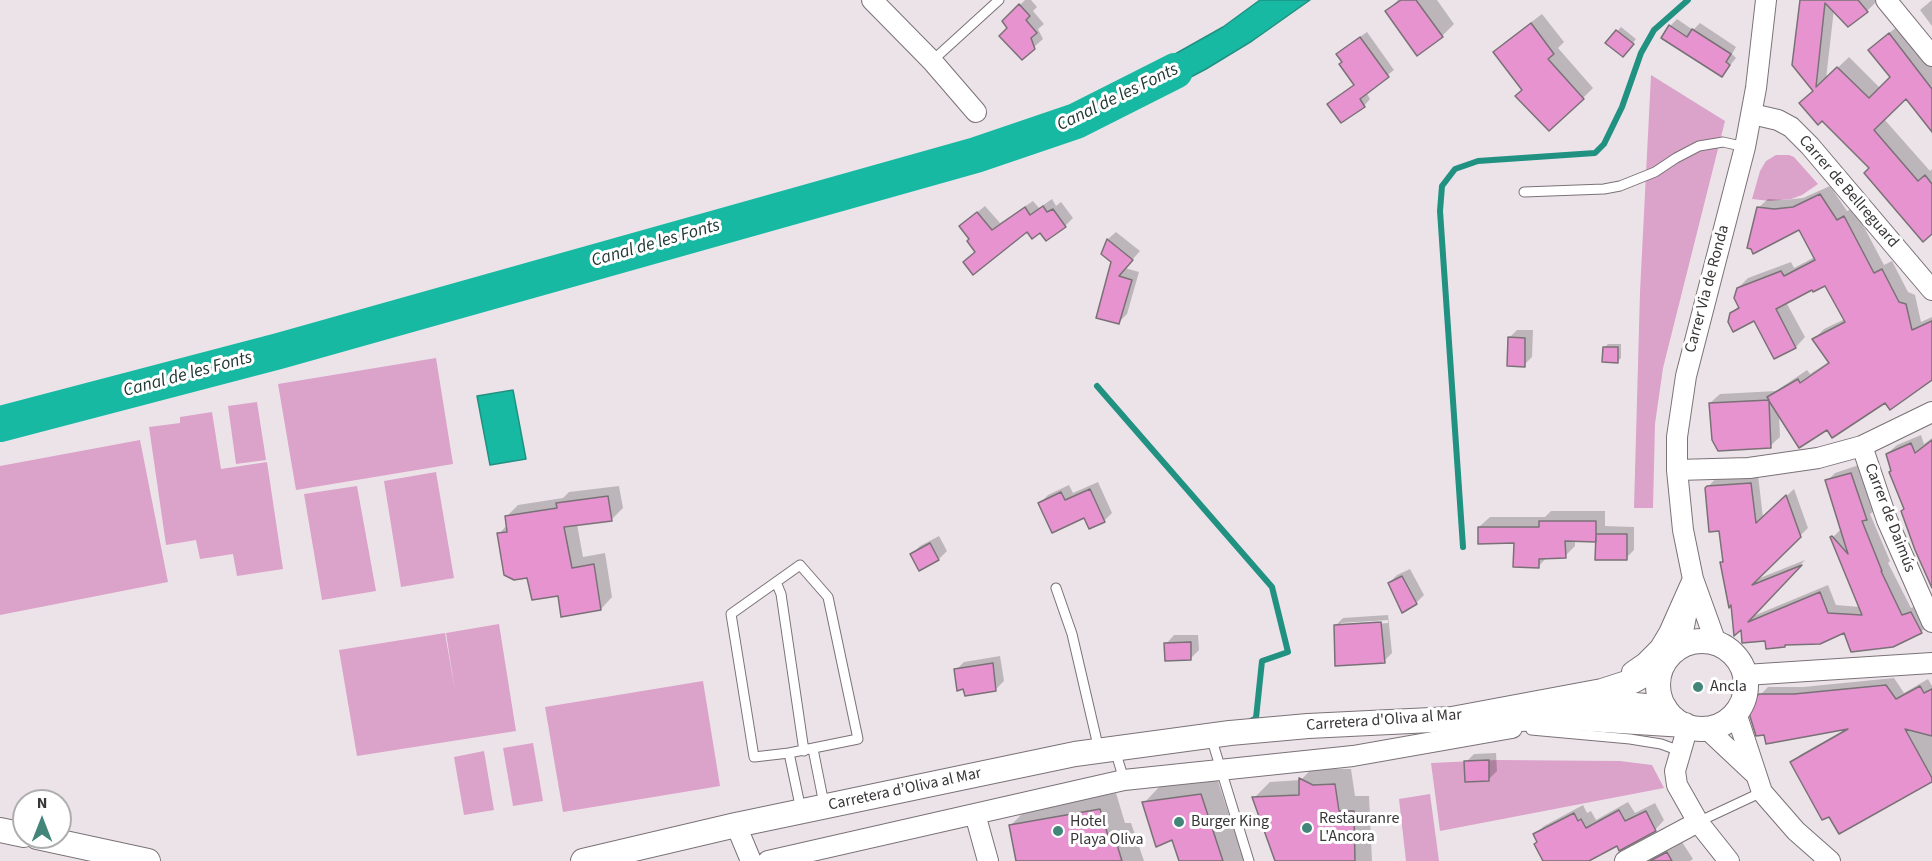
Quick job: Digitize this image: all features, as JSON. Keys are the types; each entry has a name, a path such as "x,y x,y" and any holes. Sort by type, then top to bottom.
{"street":[{"path":"872,0 932,61 976,112"},
{"name":"Carrer Via de Ronda","path":"1716,643 1693,579 1679,510 1677,437 1682,394 1752,114 1766,0"},
{"path":"1886,0 1932,56"},
{"name":"Carrer de Bellreguard","path":"1752,114 1778,120 1791,127 1925,268 1932,290"},
{"path":"1677,470 1768,465 1818,458 1862,446 1932,412"},
{"name":"Carrer de Daimús","path":"1862,446 1891,531 1932,622"},
{"path":"1537,703 1576,687 1624,675 1645,663 1660,648 1669,633 1693,579"},
{"name":"Carrer Via de Ronda","path":"1680,647 1693,579"},
{"path":"1459,719 1572,718 1693,726 1722,723 1736,712 1743,701 1746,688 1741,664 1735,655 1716,643 1692,642 1670,654 1659,676 1659,689 1665,708 1671,715 1693,726 1760,784 1807,842 1830,861"},
{"path":"1745,675 1932,663"},
{"name":"Carretera d'Oliva al Mar","path":"1220,734 1308,726 1459,719 1618,687 1634,681 1663,664"},
{"name":"Carretera d'Oliva al Mar","path":"1537,703 1615,703 1665,708"},
{"path":"1736,712 1760,784"},
{"path":"1693,726 1680,751 1675,771 1677,785 1698,822 1729,861"},
{"path":"768,861 1124,780 1353,756 1512,728"},
{"name":"Carretera d’Oliva al Mar","path":"583,861 736,825 1106,749 1220,734"},
{"path":"975,814 988,861"},
{"path":"1626,861 1698,822"},
{"path":"736,825 751,861"},
{"path":"72,845 148,861"}],"lane":[{"path":"932,61 999,0"},
{"path":"1524,192 1604,189 1620,186 1655,171 1699,146 1723,142 1745,147"},
{"path":"800,565 828,597 858,739 809,750 754,757 731,614 800,565"},
{"path":"776,582 781,594 809,750 813,809"},
{"path":"1056,588 1106,749 1124,780"},
{"path":"1459,719 1512,728 1630,739 1660,744 1680,751"},
{"path":"1220,734 1220,770 1249,861"},
{"path":"789,753 813,809"},
{"path":"1698,822 1760,784"}],"shaded area":[{"path":"1260,0 1310,0 1252,41 1206,69 1138,105 1127,81 1223,27"},
{"path":"1651,75 1725,121 1663,368 1655,424 1653,508 1634,508 1640,292"},
{"path":"1776,155 1794,157 1818,184 1802,195 1791,199 1770,201 1752,199 1760,171 1766,161"},
{"path":"436,358 453,464 296,490 278,384"},
{"path":"513,390 526,459 490,465 477,396"},
{"path":"257,402 266,460 236,464 228,406"},
{"path":"212,412 221,469 267,462 283,569 237,576 233,554 200,559 196,540 166,545 149,427 180,423 180,417"},
{"path":"140,440 168,582 0,615 0,466"},
{"path":"436,472 454,578 401,587 384,481"},
{"path":"357,486 376,591 322,600 304,494"},
{"path":"499,624 516,731 357,756 339,650 445,633 455,691 446,633"},
{"path":"703,681 720,786 563,812 545,707"},
{"path":"533,743 543,801 513,806 503,748"},
{"path":"484,751 494,810 464,815 454,757"},
{"path":"1497,760 1620,761 1652,765 1664,788 1440,831 1431,763"},
{"path":"1430,794 1439,861 1406,861 1399,799"}],"building":[{"path":"1401,0 1416,0 1443,37 1417,56 1385,11"},
{"path":"1800,0 1858,0 1868,12 1848,27 1825,3 1816,87 1837,67 1869,98 1890,77 1868,50 1889,33 1932,89 1932,132 1906,99 1874,130 1918,181 1925,175 1932,184 1932,234 1923,242 1864,173 1869,168 1822,121 1818,125 1799,103 1813,91 1792,65"},
{"path":"1019,4 1030,16 1026,20 1037,33 1031,38 1035,49 1022,60 999,36 1007,28 1002,21"},
{"path":"1531,23 1554,54 1548,59 1584,99 1549,131 1515,96 1522,90 1493,52"},
{"path":"1669,25 1687,37 1692,29 1731,54 1726,62 1730,65 1722,77 1661,38"},
{"path":"1616,30 1634,44 1623,57 1605,43"},
{"path":"1360,37 1389,77 1360,99 1365,107 1341,123 1327,104 1354,85 1339,64 1342,62 1336,54"},
{"path":"1820,194 1837,220 1844,216 1874,273 1882,269 1899,302 1906,304 1912,330 1932,321 1932,380 1890,410 1885,403 1832,438 1827,430 1799,448 1769,401 1771,448 1718,451 1712,440 1709,403 1769,400 1767,397 1798,379 1800,383 1829,363 1812,339 1845,322 1825,286 1813,292 1812,290 1776,309 1796,348 1774,359 1754,321 1733,332 1728,322 1730,313 1739,308 1734,298 1737,288 1781,271 1784,276 1815,260 1799,230 1753,254 1751,249 1747,248 1757,207 1774,209 1793,207"},
{"path":"1043,206 1047,212 1053,209 1066,227 1046,241 1040,233 1032,239 1027,232 973,275 963,262 975,252 959,226 977,212 992,230 1025,207 1030,215"},
{"path":"1107,239 1133,260 1119,276 1132,280 1119,324 1096,318 1111,262 1101,254"},
{"path":"1508,337 1525,338 1525,367 1507,366"},
{"path":"1603,347 1618,347 1618,363 1602,362"},
{"path":"1932,440 1932,588 1901,511 1904,509 1889,472 1891,471 1886,454 1911,443 1915,453"},
{"path":"1851,473 1867,520 1862,521 1881,571 1902,615 1911,612 1922,633 1893,647 1851,652 1844,633 1820,644 1785,645 1785,647 1766,649 1765,641 1742,643 1741,630 1734,636 1731,605 1729,608 1720,562 1723,562 1719,531 1709,532 1705,488 1751,483 1756,523 1786,495 1801,537 1752,585 1802,565 1748,622 1820,592 1828,613 1862,615 1830,537 1832,536 1848,554 1825,480"},
{"path":"1090,489 1105,522 1089,529 1084,518 1052,533 1038,503 1061,492 1065,500"},
{"path":"608,496 612,521 564,527 572,568 594,564 601,610 561,617 558,596 532,600 527,578 514,580 504,575 497,533 507,532 505,516 557,508 556,503"},
{"path":"1539,521 1596,521 1596,542 1565,541 1566,558 1539,559 1539,568 1513,567 1514,543 1478,544 1478,527 1539,527"},
{"path":"1596,534 1627,534 1627,560 1595,560"},
{"path":"930,543 939,560 919,571 910,554"},
{"path":"1402,576 1417,604 1402,613 1388,583"},
{"path":"1381,622 1385,663 1335,666 1334,625"},
{"path":"1191,642 1191,660 1165,661 1164,643"},
{"path":"993,663 996,691 965,696 963,689 957,691 954,669"},
{"path":"1886,685 1896,699 1920,686 1924,693 1932,689 1932,736 1905,729 1932,778 1932,782 1839,834 1829,817 1822,820 1790,762 1848,729 1766,744 1764,735 1756,736 1748,710 1759,694 1794,694"},
{"path":"1489,760 1489,781 1465,782 1464,761"},
{"name":"Restauranre L'Ancora","path":"1299,778 1313,785 1335,784 1339,811 1354,811 1355,861 1275,861 1252,797 1299,795"},
{"name":"Burger King","path":"1201,794 1223,861 1179,861 1172,840 1156,847 1142,802"},
{"name":"Hotel Playa Oliva","path":"1100,809 1109,839 1115,838 1122,861 1016,861 1009,825"},
{"path":"1619,810 1625,821 1646,811 1656,831 1619,851 1617,846 1589,861 1543,861 1534,844 1537,842 1533,834 1574,813 1578,821 1581,819 1586,828"},
{"path":"1667,852 1672,861 1650,861"}],"waterway":[{"path":"1463,547 1440,211 1442,186 1455,169 1478,161 1595,153 1604,144 1622,107 1641,53 1654,30 1688,0"},
{"name":"Canal de les Fonts","path":"0,424 279,351 976,155 1076,121 1175,71"},
{"path":"1097,386 1272,587 1288,652 1262,661 1256,718 1247,723"}],"place":[{"name":"Ancla","path":"1698,687"},
{"name":"Burger King","path":"1179,822"},
{"name":"Restauranre L'Ancora","path":"1307,828"},
{"name":"Hotel Playa Oliva","path":"1058,831"}]}
